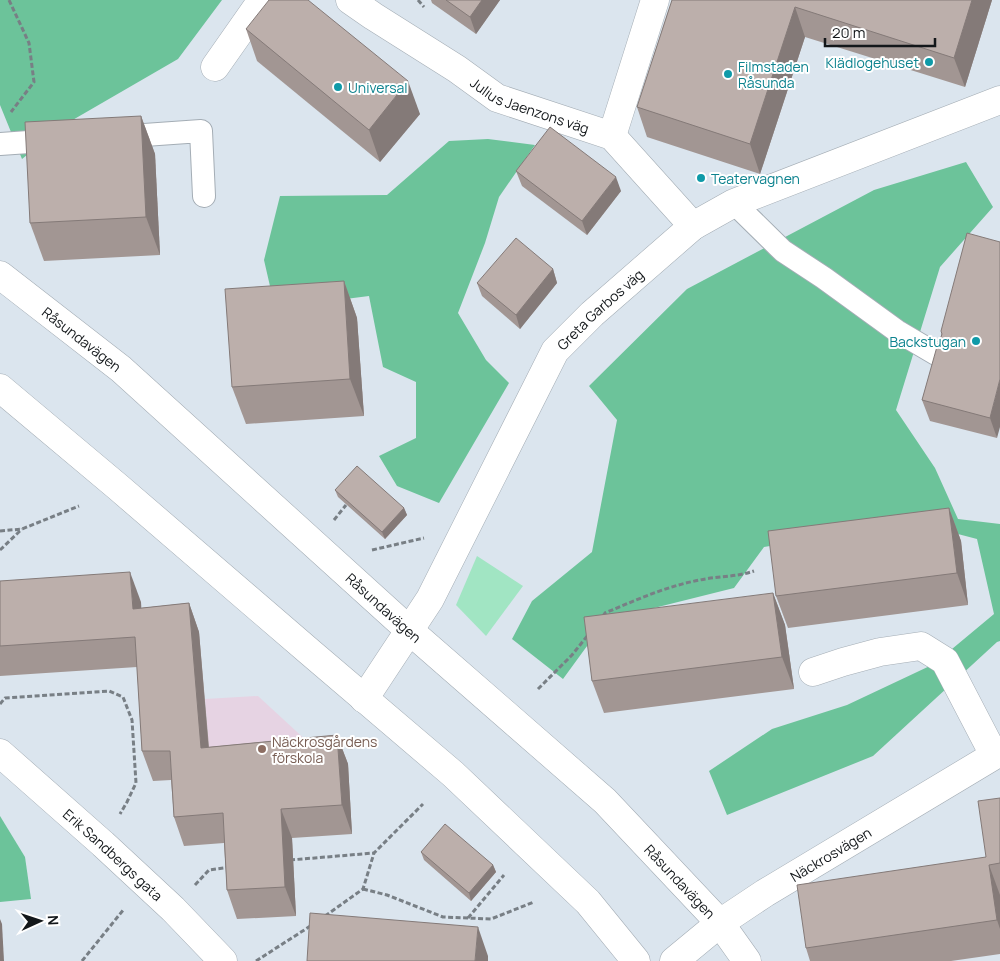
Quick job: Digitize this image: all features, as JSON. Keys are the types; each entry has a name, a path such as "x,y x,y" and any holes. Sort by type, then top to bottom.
{"street":[{"path":"215,67 262,0"},
{"name":"Julius Jaenzons väg","path":"350,0 457,69 497,98 612,136 692,226"},
{"path":"612,136 655,0"},
{"name":"Greta Garbos väg","path":"364,699 430,599 555,351 592,314 692,226 734,203 1000,100"},
{"name":"Råsundavägen","path":"0,275 121,369 410,631 605,801 720,923 747,961"},
{"path":"0,388 126,493 453,774 588,902 636,961"},
{"name":"Näckrosvägen","path":"674,961 720,923 791,877 997,753 945,661 921,646 880,652 813,672"},
{"name":"Erik Sandbergs gata","path":"0,753 173,910 223,961"}],"lane":[{"path":"0,144 201,131 204,196"},
{"path":"734,203 783,251 897,331 936,354"}],"path":[{"path":"6,119 34,82 29,43 9,0"},
{"path":"334,520 346,505"},
{"path":"0,531 22,529 79,506"},
{"path":"0,550 22,529"},
{"path":"368,551 432,536"},
{"path":"599,620 605,613 661,590 701,580 754,571"},
{"path":"538,689 572,654 588,634"},
{"path":"0,704 5,698 109,691 123,698 132,720 136,783 102,844"},
{"path":"255,961 363,889 374,853 423,804"},
{"path":"282,861 374,853"},
{"path":"173,910 209,870 236,866"},
{"path":"468,918 504,874"},
{"path":"82,961 144,884"},
{"path":"363,889 387,895 443,917 491,919 534,902"},
{"path":"310,934 311,925"}],"shaded area":[{"name":"Näckrosgårdens förskola","path":"258,696 334,766 211,777 205,699"}],"green space":[{"path":"0,0 222,0 178,59 64,125 22,159 0,105"},
{"path":"488,139 535,145 499,197 485,243 458,313 486,360 509,383 439,503 397,486 379,456 416,438 416,382 383,367 369,296 275,308 264,260 280,196 387,195 449,141"},
{"path":"966,162 993,207 940,267 896,410 935,468 958,519 1000,524 1000,641 873,756 727,815 709,771 772,729 847,705 934,664 994,614 977,539 912,522 764,547 734,588 606,620 563,679 512,639 532,601 592,552 617,420 589,386 687,289 874,190"},
{"path":"477,556 523,586 486,636 456,605"},
{"path":"0,816 25,857 31,899 0,902"}],"building":[{"path":"269,0 308,0 408,81 369,130 246,29"},
{"path":"446,0 482,0 470,17"},
{"path":"672,0 972,0 954,58 795,7 750,144 637,107"},
{"path":"141,116 146,217 30,223 25,122"},
{"path":"550,127 616,177 582,221 516,171"},
{"name":"Backstugan","path":"967,233 1000,242 1000,379 990,418 922,400 942,334 941,331"},
{"path":"516,238 553,269 516,315 477,283"},
{"path":"344,281 350,379 232,387 225,289"},
{"path":"357,466 404,508 382,532 335,490"},
{"path":"949,508 957,573 776,596 768,531"},
{"path":"130,572 133,609 189,603 201,748 337,735 342,805 281,809 285,887 227,890 223,813 174,817 170,751 142,751 135,637 0,646 0,581"},
{"path":"773,593 782,657 592,681 584,617"},
{"path":"1000,798 1000,863 989,865 997,920 806,948 797,885 986,857 978,801"},
{"path":"445,824 493,865 469,893 421,852"},
{"path":"310,913 478,927 475,961 307,961"}],"place":[{"name":"Klädlogehuset","path":"929,62"},
{"name":"Filmstaden Råsunda","path":"728,74"},
{"name":"Universal","path":"338,87"},
{"name":"Teatervagnen","path":"701,178"},
{"name":"Backstugan","path":"976,341"},
{"name":"Näckrosgårdens förskola","path":"262,749"}]}
